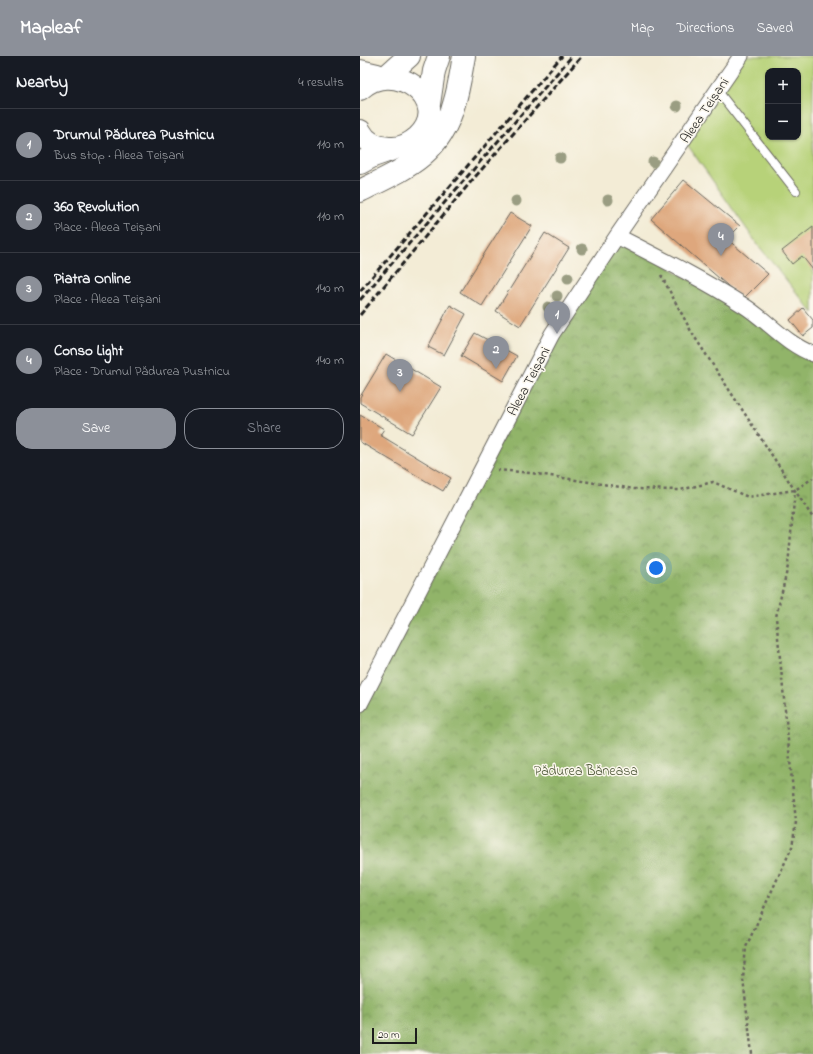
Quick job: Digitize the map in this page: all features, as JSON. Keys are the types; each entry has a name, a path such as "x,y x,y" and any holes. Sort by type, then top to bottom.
{"main road":[{"path":"360,89 376,73 409,56"},
{"path":"360,163 373,156 408,144 421,134 428,120 434,72 439,56"},
{"path":"360,191 405,169 422,157 436,143 446,126 454,104 464,56"},
{"path":"376,73 401,74 411,78 419,85 429,104"},
{"path":"360,131 362,136 371,143 381,148 393,149"}],"street":[{"name":"Aleea Teișani","path":"360,704 552,334 617,236 741,56"},
{"path":"617,236 705,282 745,306 794,344 813,354"}],"lane":[{"path":"717,90 796,191"}],"path":[{"path":"649,252 692,333 813,518"},
{"path":"482,468 531,473 634,489 680,490 713,482 748,497 795,490 813,478"},
{"path":"752,1054 743,979 746,947 792,847 796,822 776,617 788,566 795,490"}],"green space":[{"path":"741,56 813,56 813,313 758,245 684,140"},
{"name":"Pădurea Băneasa","path":"617,236 813,354 813,1054 360,1054 360,704 552,334"}],"building":[{"path":"684,180 740,226 727,239 768,274 743,299 651,219"},
{"path":"510,213 532,226 482,306 460,292"},
{"path":"813,227 813,270 802,256 792,264 782,251"},
{"path":"545,233 569,248 520,326 496,311"},
{"path":"450,305 466,314 444,355 428,347"},
{"path":"803,308 813,320 813,328 803,336 790,320"},
{"path":"475,333 517,356 503,381 461,356"},
{"path":"386,354 441,387 412,434 360,403 360,397"},
{"path":"360,415 384,429 380,435 451,478 443,491 360,442"}],"railway":[{"path":"360,291 562,56"},
{"path":"360,300 572,56"},
{"path":"360,315 474,178 582,56"}],"place":[{"name":"Conso Light","path":"721,256"},
{"name":"Drumul Pădurea Pustnicu","path":"557,334"},
{"name":"360 Revolution","path":"496,369"},
{"name":"Piatra Online","path":"400,392"}]}
